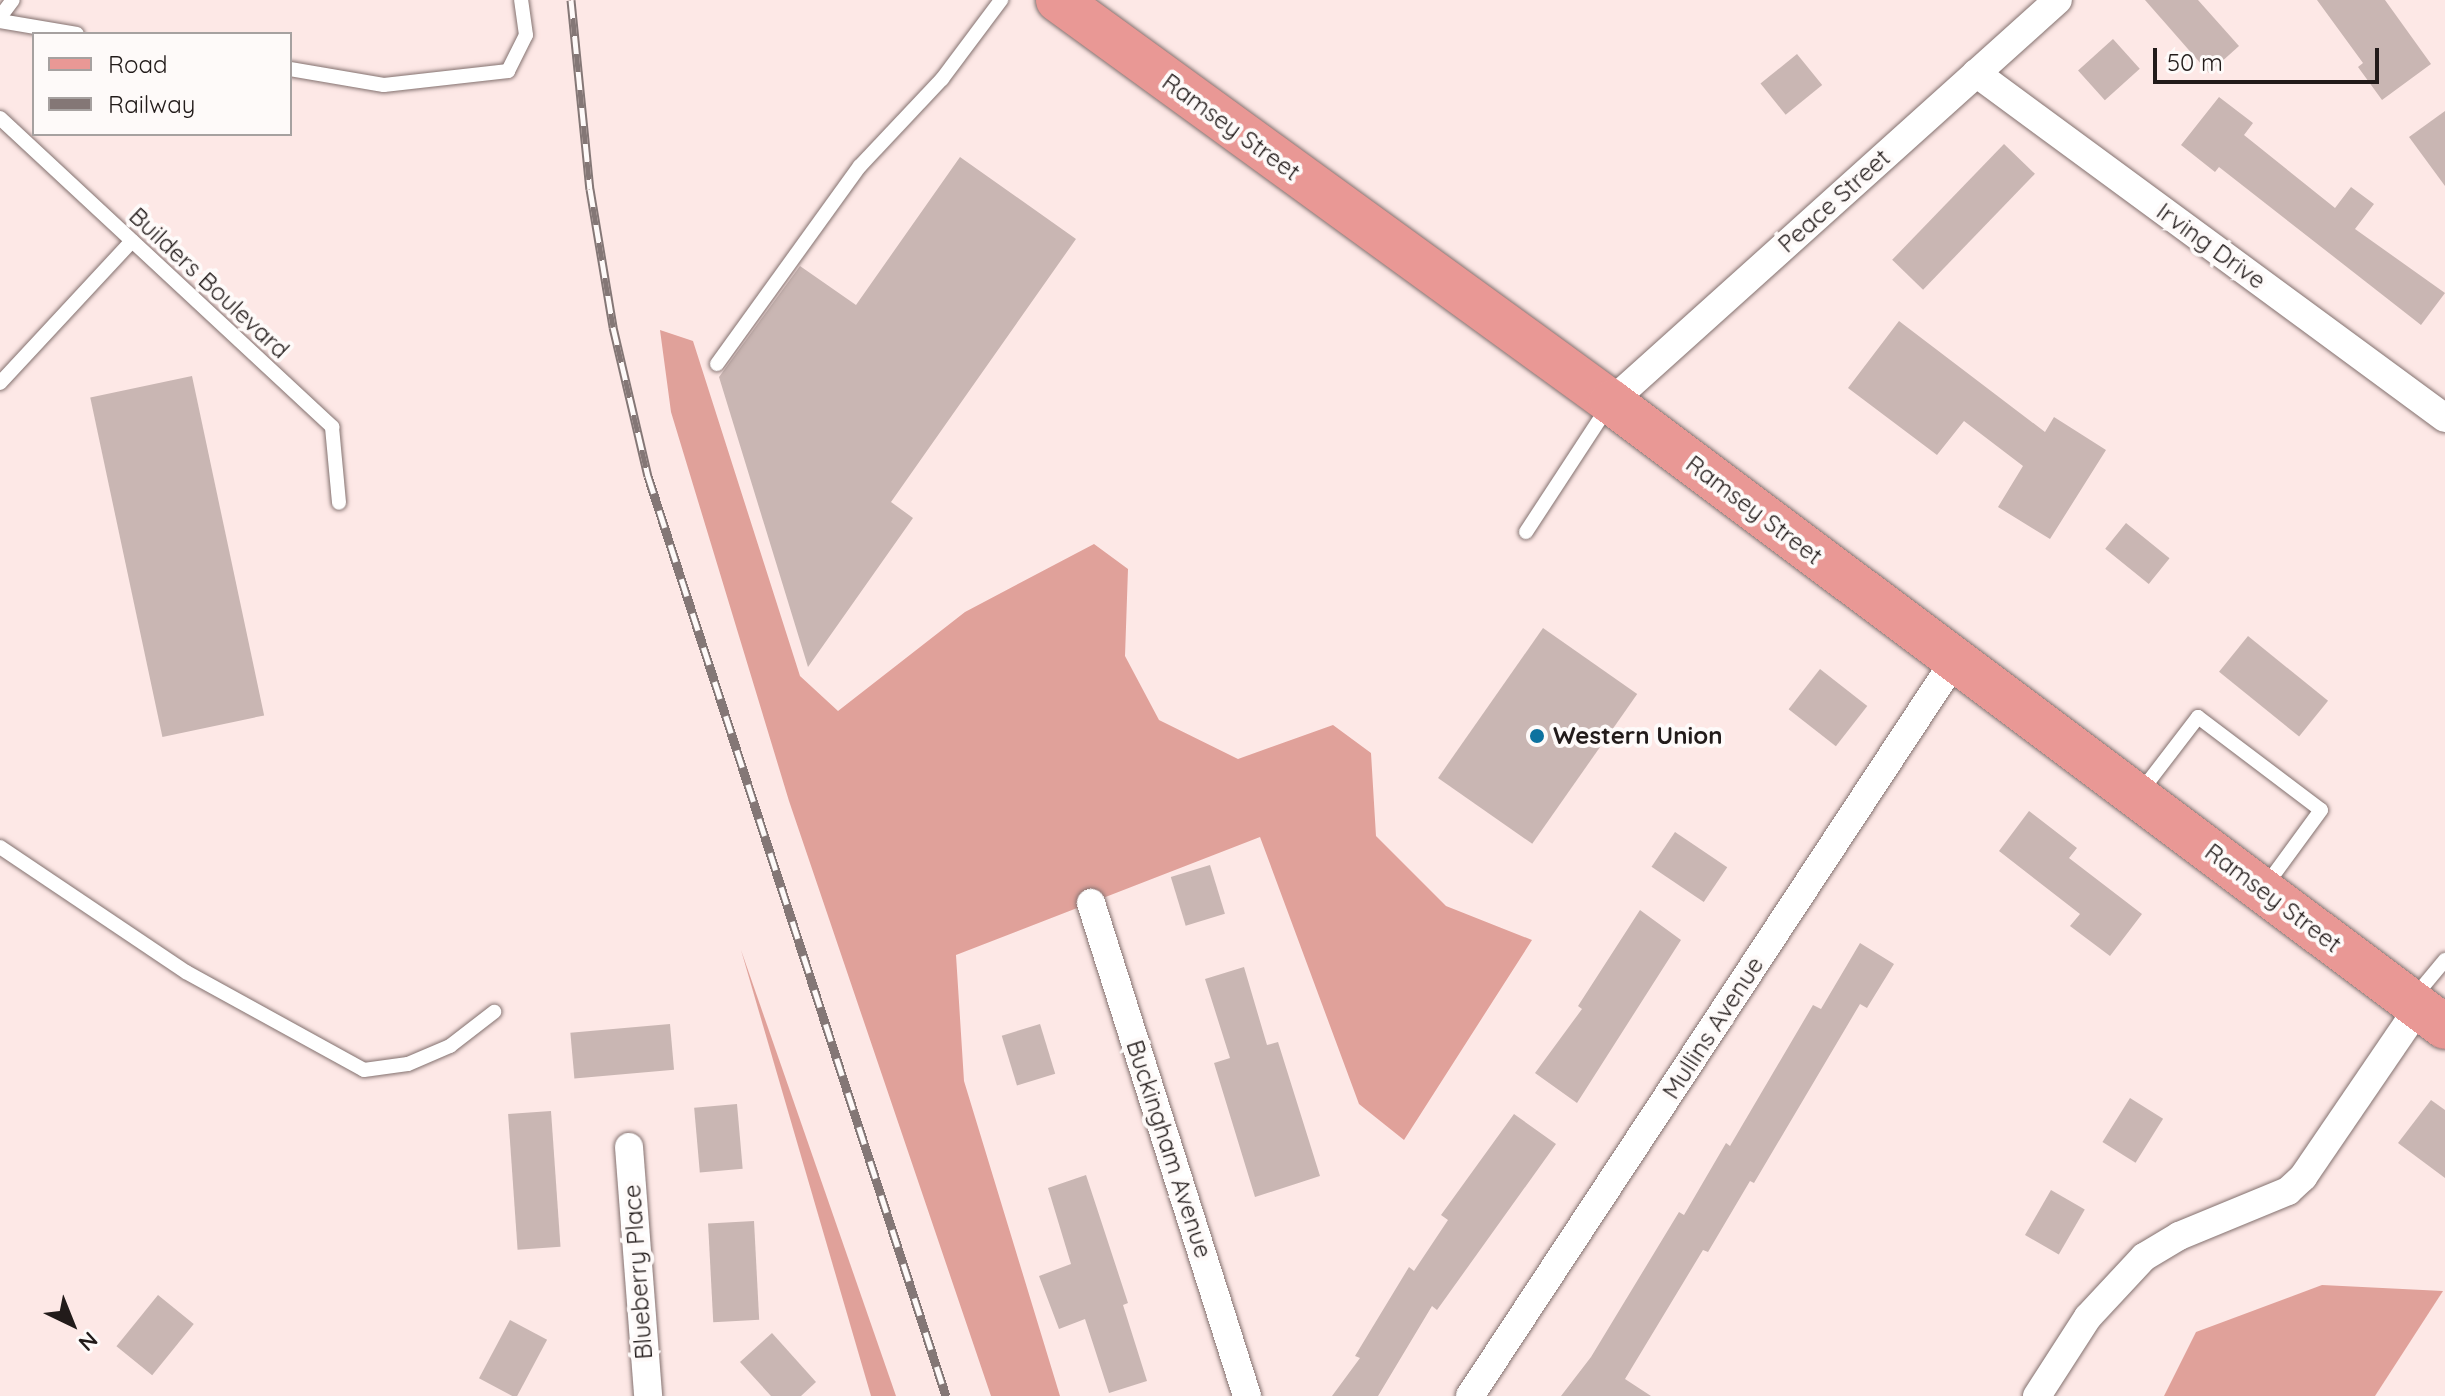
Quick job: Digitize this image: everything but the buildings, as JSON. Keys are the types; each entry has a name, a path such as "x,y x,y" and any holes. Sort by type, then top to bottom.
{"main road":[{"name":"Ramsey Street","path":"1058,0 1611,402 2425,1012"}],"street":[{"name":"Peace Street","path":"1611,402 2058,0"},
{"name":"Irving Drive","path":"1976,73 2445,418"},
{"name":"Mullins Avenue","path":"1470,1396 1955,660"},
{"name":"Buckingham Avenue","path":"1091,903 1247,1396"},
{"path":"2037,1396 2088,1317 2144,1257 2179,1236 2288,1191 2303,1177 2425,1012"},
{"name":"Blueberry Place","path":"629,1147 648,1396"}],"lane":[{"path":"13,0 0,19 67,32"},
{"path":"292,69 384,85 508,71 526,35 521,0"},
{"path":"717,364 860,166 942,79 1001,0"},
{"name":"Builders Boulevard","path":"0,118 332,427 339,503"},
{"path":"0,383 132,241"},
{"path":"1526,532 1611,402"},
{"path":"2136,797 2198,717 2321,810 2262,890"},
{"path":"0,847 186,972 364,1070 408,1064 450,1046 494,1012"},
{"path":"2425,1012 2445,960"}],"shaded area":[{"path":"660,330 693,341 800,676 838,711 965,612 1094,544 1128,569 1125,656 1159,720 1238,759 1333,725 1371,753 1376,836 1446,906 1532,940 1404,1140 1359,1104 1260,837 956,955 964,1081 1060,1396 991,1396 789,801 671,412"},
{"path":"741,950 896,1396 871,1396"},
{"path":"2322,1285 2443,1291 2375,1396 2164,1396 2196,1332"}],"railway":[{"path":"571,0 590,189 613,327 648,476 946,1396"}],"place":[{"name":"Western Union","path":"1537,736"}]}
